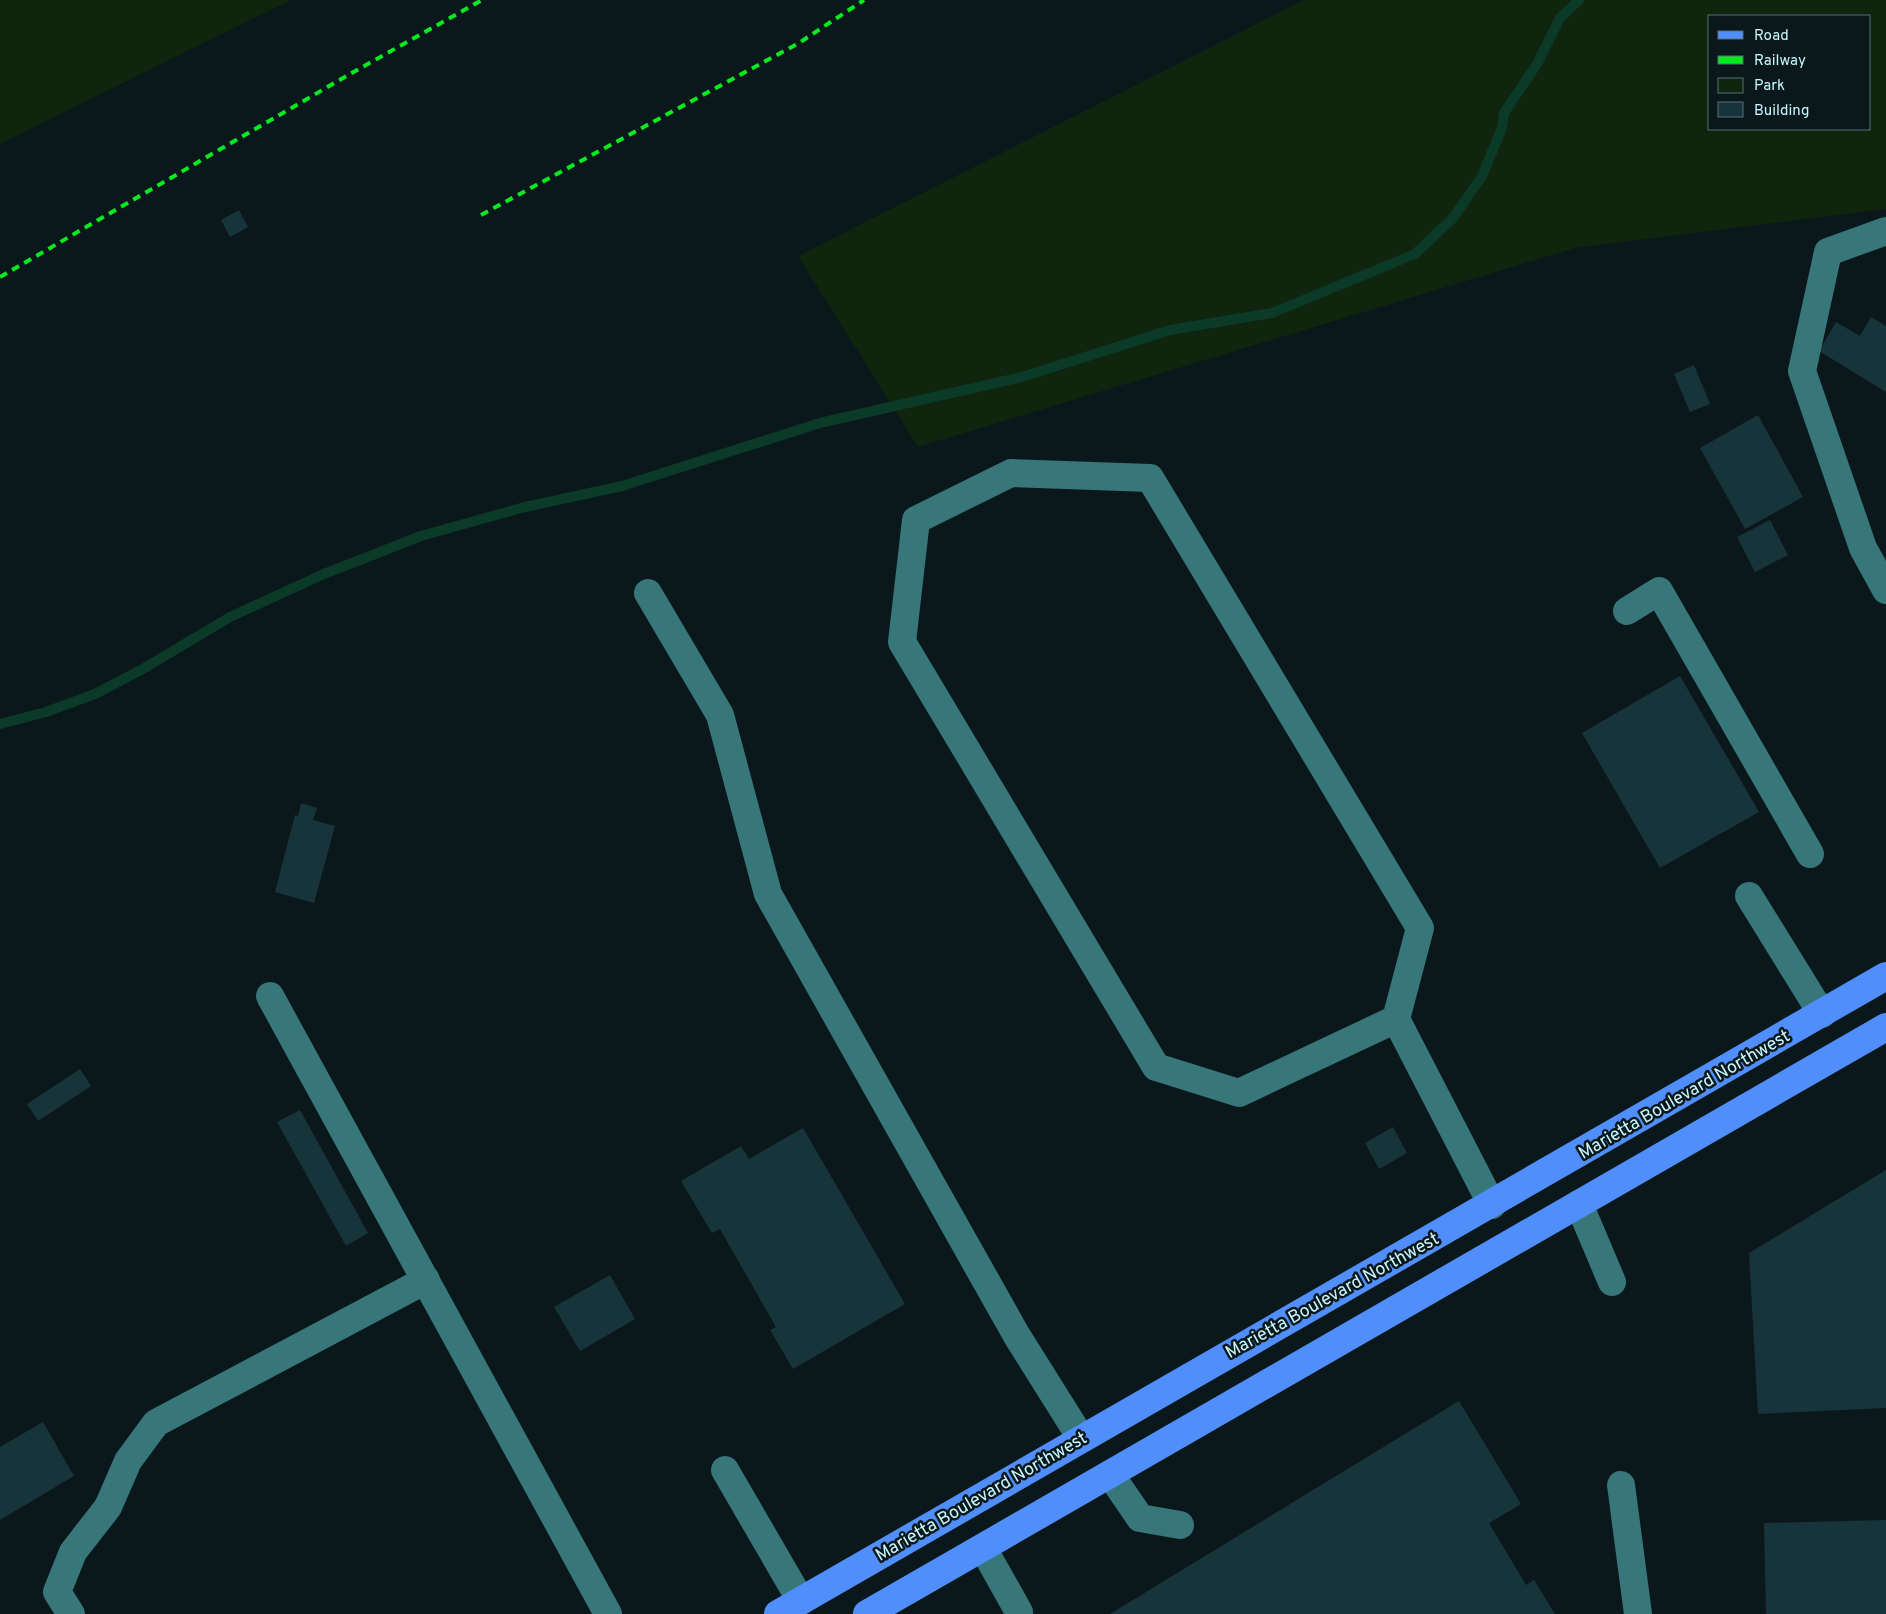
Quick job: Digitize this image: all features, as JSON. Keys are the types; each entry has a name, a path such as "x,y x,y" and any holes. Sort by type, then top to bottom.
{"main road":[{"name":"Marietta Boulevard Northwest","path":"790,1607 1081,1438 1492,1205 1886,976"},
{"path":"867,1614 1886,1027"}],"lane":[{"path":"1886,231 1828,252 1802,371 1863,548 1886,590"},
{"path":"1396,1019 1239,1093 1156,1067 902,642 916,520 1011,473 1150,478 1420,928 1396,1019 1492,1205"},
{"path":"1627,611 1659,591 1810,854"},
{"path":"648,593 720,715 768,894 1010,1324 1081,1438"},
{"path":"1749,896 1822,1014"},
{"path":"270,996 608,1614"},
{"path":"1579,1204 1612,1282"},
{"path":"71,1614 57,1592 73,1552 108,1507 128,1461 156,1423 426,1280"},
{"path":"725,1470 790,1607"},
{"path":"1110,1474 1140,1518 1180,1525"},
{"path":"1621,1485 1638,1614"},
{"path":"983,1548 1019,1612"}],"green space":[{"path":"0,0 291,0 0,144"},
{"path":"1304,0 1886,0 1886,209 1575,248 918,447 798,256"}],"building":[{"path":"239,210 248,227 230,237 221,220"},
{"path":"1871,317 1886,326 1886,392 1819,351 1836,322 1860,336"},
{"path":"1694,365 1710,404 1690,412 1674,374"},
{"path":"1758,415 1803,497 1745,529 1700,448"},
{"path":"1770,520 1788,555 1755,572 1737,537"},
{"path":"1680,676 1759,812 1660,868 1582,733"},
{"path":"301,803 317,808 313,820 335,826 314,903 275,892 295,815 298,816"},
{"path":"80,1069 91,1086 38,1121 27,1104"},
{"path":"300,1110 368,1233 346,1246 277,1122"},
{"path":"1393,1127 1407,1153 1379,1169 1365,1143"},
{"path":"803,1128 905,1304 793,1369 770,1330 776,1327 720,1229 712,1233 681,1181 741,1146 749,1159"},
{"path":"1886,1170 1886,1408 1758,1414 1749,1253"},
{"path":"610,1275 635,1319 580,1351 554,1307"},
{"path":"1459,1401 1521,1504 1489,1523 1526,1585 1534,1580 1555,1614 1110,1614"},
{"path":"43,1422 74,1476 0,1520 0,1447"},
{"path":"1886,1520 1886,1614 1766,1614 1764,1523"}],"waterway":[{"path":"0,724 46,712 95,694 141,670 230,617 324,574 421,536 521,508 622,486 820,423 1022,377 1170,330 1272,313 1415,254 1453,218 1482,176 1502,128 1504,113 1537,64 1560,18 1579,0"}],"railway":[{"path":"0,277 350,74 482,0"},
{"path":"481,215 799,43 864,0"}]}
